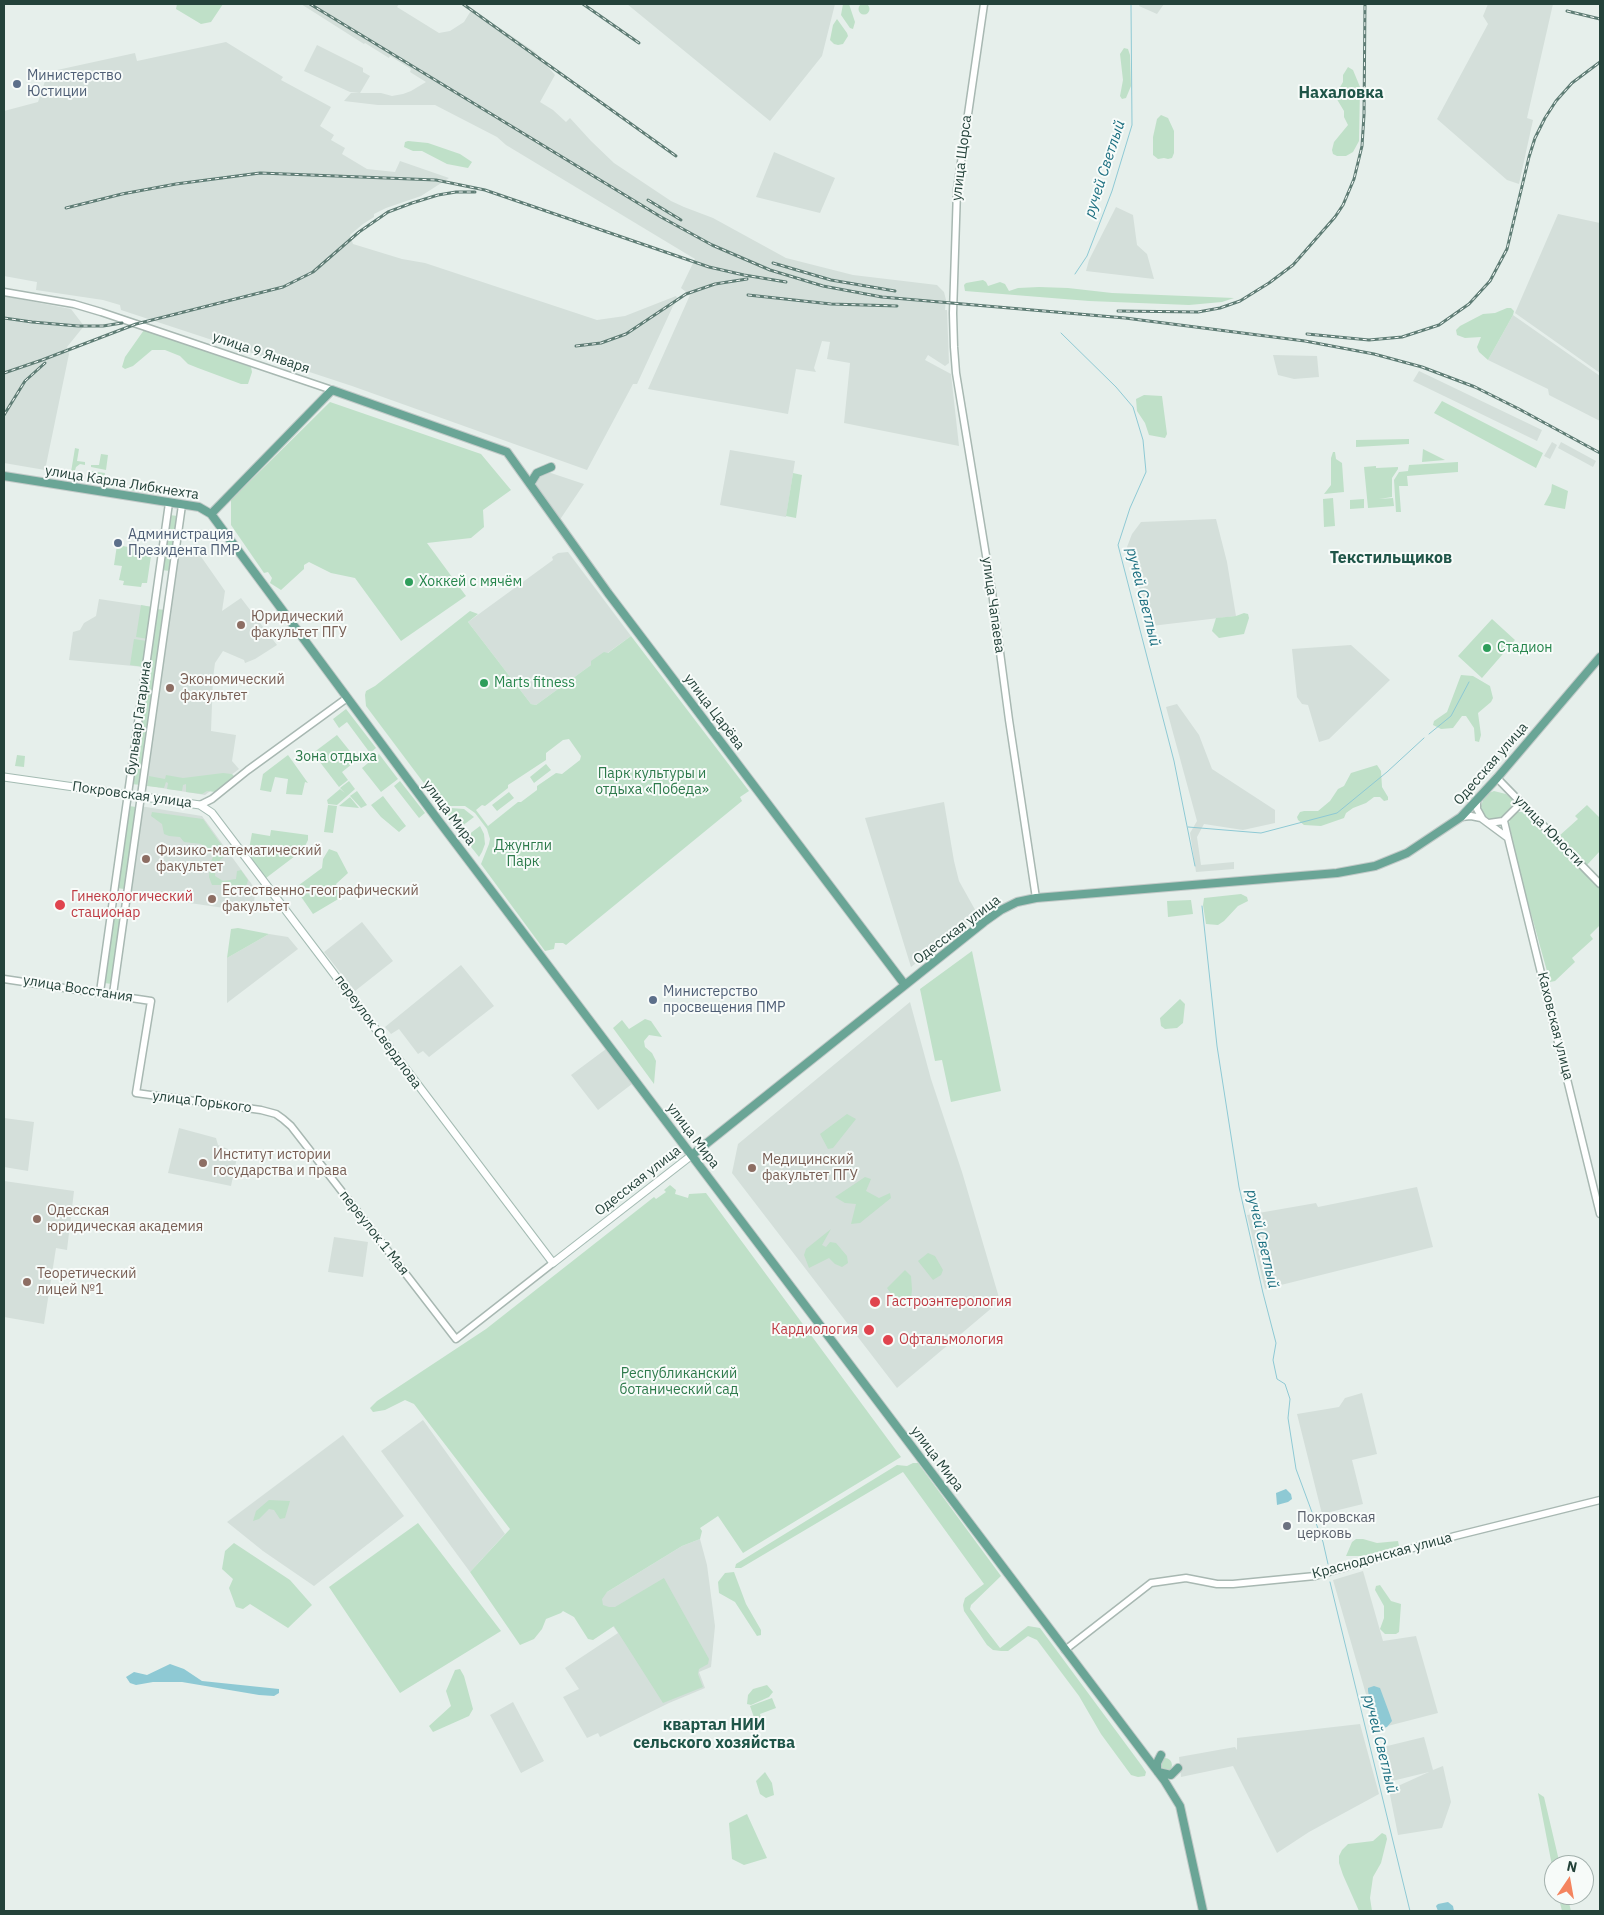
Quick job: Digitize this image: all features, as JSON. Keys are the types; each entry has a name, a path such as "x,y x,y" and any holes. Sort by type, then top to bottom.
{"main road":[{"name":"улица 9 Января","path":"332,390 507,452"},
{"name":"улица Карла Либкнехта","path":"4,476 202,508 211,514 332,390"},
{"name":"улица Царёва","path":"507,452 608,593 906,985"},
{"path":"530,484 537,472 551,467"},
{"name":"улица Мира","path":"211,514 346,698 1158,1772 1180,1806 1203,1911"},
{"name":"Одесская улица","path":"553,1263 1001,910 1023,900 1036,898 1291,878 1354,871 1387,862 1407,853 1461,817 1477,801 1600,658"},
{"name":"Покровская улица","path":"4,777 200,805"},
{"name":"переулок Свердлова","path":"200,805 212,813 234,840 410,1077 553,1263"},
{"path":"1161,1754 1156,1763 1158,1772 1171,1775 1178,1768"}],"street":[{"name":"улица Щорса","path":"953,312 957,190 984,4"},
{"name":"улица 9 Января","path":"4,292 74,304 101,312 332,390"},
{"name":"улица Чапаева","path":"953,312 956,373 992,592 1036,898"},
{"name":"бульвар Гагарина","path":"100,992 169,503"},
{"name":"бульвар Гагарина","path":"113,994 182,505"},
{"path":"158,581 164,578 171,584"},
{"name":"Покровская улица","path":"200,805 212,799 346,698"},
{"name":"улица Юности","path":"1497,778 1600,884"},
{"path":"1477,801 1478,811 1486,821 1508,838"},
{"path":"1461,817 1474,816 1496,824 1504,821 1521,803"},
{"name":"Каховская улица","path":"1504,821 1600,1214"},
{"name":"улица Восстания","path":"4,979 152,1001 136,1093"},
{"name":"улица Горького","path":"136,1093 267,1111"},
{"name":"переулок 1 Мая","path":"267,1111 276,1114 291,1126 456,1339"},
{"name":"Одесская улица","path":"456,1339 553,1263"},
{"name":"Краснодонская улица","path":"1065,1650 1151,1583 1186,1578 1217,1584 1233,1584 1315,1576 1455,1536 1600,1500"}],"shaded area":[{"path":"301,4 399,4 397,7 439,33 450,31 464,22 472,9 535,52 555,75 540,102 553,110 566,122 570,118 614,163 671,201 713,218 786,258 853,275 937,285 944,292 946,300 949,363 945,366 928,355 925,360 951,374 959,446 844,423 850,363 827,359 830,342 822,341 814,368 816,372 796,369 788,414 648,389 690,295 681,288 695,259 506,145 497,137 435,105 378,105 344,101 351,93 381,93 392,96 403,94 426,82 410,72 411,69 390,56 389,58 364,44"},
{"path":"627,4 835,4 822,56 770,121"},
{"path":"1140,4 1164,4 1157,14 1139,6"},
{"path":"1488,4 1553,4 1527,118 1533,120 1519,184 1507,180 1437,119 1488,24 1483,16"},
{"path":"226,42 283,77 281,80 331,107 320,126 334,135 331,140 345,148 342,154 367,169 395,172 400,161 449,178 421,196 374,214 374,217 350,235 353,244 402,259 425,263 597,320 625,316 676,296 678,300 673,306 637,384 633,384 587,470 352,386 121,310 120,305 103,300 36,290 37,282 4,276 4,111 38,102 48,72 135,53 137,61"},
{"path":"317,45 363,68 363,72 370,76 360,93 350,92 304,71"},
{"path":"774,152 835,178 820,213 756,197"},
{"path":"1116,207 1133,215 1137,245 1147,254 1154,279 1086,271 1089,260"},
{"path":"1558,214 1600,223 1600,373 1515,313"},
{"path":"4,296 71,309 84,326 67,347 69,354 45,470 4,463"},
{"path":"1513,315 1600,376 1600,421 1549,395 1548,389 1488,360"},
{"path":"1273,355 1317,356 1319,377 1294,379 1278,375"},
{"path":"1419,371 1542,430 1537,441 1413,381"},
{"path":"1552,442 1557,445 1550,459 1544,456"},
{"path":"1561,442 1596,461 1593,467 1558,448"},
{"path":"730,450 795,461 786,517 720,505"},
{"path":"545,471 584,484 559,521 532,483 533,479"},
{"path":"1216,519 1227,562 1236,616 1151,626 1127,547 1132,534 1141,522"},
{"path":"195,548 225,591 222,611 241,598 277,645 245,663 244,660 223,651 215,663 211,731 236,735 232,761 239,769 205,795 143,785 164,634 168,631 177,557"},
{"path":"568,552 631,636 536,705 531,704 468,622 553,560 552,557 558,553"},
{"path":"99,599 152,607 144,667 69,660 73,632 80,630 84,623 96,616"},
{"path":"1351,645 1390,680 1329,739 1319,742 1308,705 1302,704 1297,697 1292,649"},
{"path":"1177,704 1199,735 1212,769 1275,810 1275,823 1243,830 1204,824 1197,837 1201,865 1234,862 1234,869 1196,872 1190,833 1197,821 1166,707"},
{"path":"944,802 959,881 978,915 911,967 865,818"},
{"path":"140,806 202,816 256,890 252,912 127,894"},
{"path":"362,922 393,961 355,991 324,952"},
{"path":"269,934 288,937 298,949 227,1003 227,958"},
{"path":"461,965 494,1006 429,1057 423,1051 418,1054 399,1029 391,1034 385,1027"},
{"path":"910,1002 931,1079 962,1172 1000,1301 897,1388 732,1173 738,1144"},
{"path":"606,1049 632,1084 598,1110 571,1075"},
{"path":"4,1118 34,1122 28,1171 4,1167"},
{"name":"Институт истории государства и права","path":"179,1128 216,1138 218,1145 238,1153 231,1186 168,1173"},
{"path":"4,1181 74,1191 67,1250 56,1248 44,1324 4,1317"},
{"path":"1417,1187 1433,1247 1265,1289 1247,1215 1316,1203 1318,1207"},
{"path":"334,1237 368,1242 363,1277 328,1272"},
{"path":"1362,1393 1377,1454 1352,1460 1363,1504 1322,1514 1297,1414 1339,1407 1345,1398"},
{"path":"423,1420 505,1534 470,1572 381,1451"},
{"path":"343,1435 404,1516 314,1586 263,1551 227,1522"},
{"path":"700,1539 707,1565 715,1626 711,1667 699,1672 705,1688 669,1703 600,1737 598,1733 587,1738 563,1697 579,1689 565,1668 618,1633 594,1600 682,1546"},
{"path":"1363,1571 1383,1641 1416,1636 1438,1713 1376,1729 1333,1580"},
{"path":"513,1702 544,1761 521,1773 490,1715"},
{"path":"1360,1724 1379,1794 1309,1832 1277,1853 1233,1766 1181,1777 1179,1757 1235,1747 1237,1750 1237,1738"},
{"path":"1424,1737 1433,1770 1443,1766 1451,1802 1442,1828 1398,1835 1389,1790 1429,1772 1388,1782 1379,1748"}],"green space":[{"path":"864,3 870,9 864,15 858,9"},
{"path":"177,4 223,4 211,22 201,24 176,9"},
{"path":"843,4 849,4 855,22 853,29 850,28 841,15"},
{"path":"837,19 848,36 843,44 838,45 830,40 833,25"},
{"path":"1124,48 1128,49 1130,55 1131,86 1126,98 1122,99 1120,96 1123,80 1120,54"},
{"path":"1348,67 1353,70 1360,87 1359,141 1353,152 1346,156 1337,156 1333,154 1332,150 1334,142 1348,125 1344,117 1344,111 1335,96 1343,82 1343,75"},
{"path":"1161,115 1168,118 1174,131 1174,153 1172,158 1168,159 1158,159 1153,155 1153,137 1157,119"},
{"path":"405,142 428,143 460,154 472,162 468,168 447,164 422,151 413,151 404,147"},
{"path":"983,280 988,286 1000,282 1005,284 1009,291 1018,288 1039,287 1112,293 1234,298 1222,302 1189,305 1089,301 965,291 964,285 966,283"},
{"path":"1511,308 1514,311 1513,315 1488,360 1479,352 1477,347 1481,337 1465,338 1457,335 1456,330 1460,326 1483,314 1495,313"},
{"path":"144,330 251,367 252,372 248,384 241,384 188,364 180,356 165,350 152,350 133,366 125,369 122,367 125,357"},
{"path":"1144,395 1162,396 1167,434 1165,438 1149,435 1145,423 1137,411 1136,399"},
{"path":"1442,401 1543,453 1536,468 1434,413"},
{"path":"330,402 481,454 511,490 483,510 484,527 471,538 427,543 466,596 401,641 355,578 331,573 309,562 281,590 270,583 272,578 268,572 264,573 231,525 231,500"},
{"path":"1409,439 1409,444 1356,447 1356,440"},
{"path":"75,448 79,449 77,461 85,462 85,465 80,464 76,467 74,474 77,478 83,480 70,478"},
{"path":"1423,449 1445,460 1422,462"},
{"path":"1333,452 1335,452 1336,459 1342,463 1344,492 1324,494 1331,485 1331,458"},
{"path":"101,454 108,455 106,470 91,467 91,465 99,465"},
{"path":"1458,462 1458,472 1407,476 1408,486 1399,486 1401,512 1396,512 1394,480 1399,472 1408,471 1409,465"},
{"path":"1376,466 1376,468 1398,467 1392,478 1392,497 1379,499 1393,498 1394,506 1368,508 1364,467"},
{"path":"90,471 105,473 104,482 87,479"},
{"path":"793,473 802,475 796,518 786,516"},
{"path":"1552,484 1568,491 1565,509 1544,505 1551,492"},
{"path":"110,485 160,492 160,495 111,487"},
{"path":"1333,498 1335,526 1324,527 1323,499"},
{"path":"1364,499 1364,508 1350,509 1350,500"},
{"path":"169,515 178,516 170,571 161,570"},
{"path":"117,545 145,550 144,555 151,556 147,583 142,583 141,587 123,585 124,581 119,580 122,566 114,565"},
{"path":"141,605 152,607 148,639 136,637"},
{"path":"156,609 166,610 141,785 131,784"},
{"name":"Парк культуры и отдыха «Победа»","path":"470,611 478,614 468,622 531,704 536,705 591,665 591,661 604,652 608,653 631,636 749,791 740,797 742,801 566,945 555,943 554,949 545,951 481,864 490,839 487,829 475,813 465,806 441,806 366,706 366,691 375,686","holes":["569,739 581,756 580,760 562,774 556,773 537,786 537,790 521,802 518,802 488,826 476,810 482,805 485,806 508,788 508,785 546,760 546,753 563,740"]},
{"path":"1244,613 1248,614 1249,618 1244,634 1219,638 1212,631 1216,618 1236,616"},
{"name":"Стадион","path":"1492,619 1515,640 1482,678 1458,656"},
{"path":"134,639 147,641 144,667 130,665"},
{"path":"1461,675 1473,676 1490,686 1493,698 1478,713 1481,735 1479,742 1475,741 1474,728 1466,716 1462,716 1453,728 1441,729 1433,725 1434,721 1447,712"},
{"path":"346,709 376,748 370,753 347,722 339,728 333,719"},
{"name":"Зона отдыха","path":"337,735 357,760 342,772 348,780 339,787 313,753"},
{"name":"Зона отдыха","path":"379,754 398,779 381,792 362,768"},
{"path":"17,755 25,756 24,767 15,766"},
{"path":"288,755 308,783 305,782 302,795 286,794 288,779 275,777 271,792 260,790 263,774"},
{"path":"546,764 551,770 534,783 530,777"},
{"path":"1377,765 1381,771 1382,787 1388,800 1384,801 1380,797 1374,797 1366,803 1353,808 1346,813 1344,818 1321,826 1304,825 1298,820 1297,817 1300,812 1318,811 1330,801 1338,789 1344,786 1351,773"},
{"path":"223,773 232,774 236,778 215,792 207,791 202,794 186,792 186,784 183,785 182,791 167,789 168,783 166,782 164,788 147,786 149,776 165,779 166,775 183,778"},
{"path":"349,781 355,789 337,805 328,804 327,800 340,789 345,793 340,788"},
{"path":"400,781 425,813 419,818 394,786"},
{"path":"357,791 367,805 361,808 350,796"},
{"path":"1494,791 1506,794 1513,800 1510,811 1501,818 1492,820 1482,812 1481,806 1489,793"},
{"path":"509,792 514,798 497,811 492,805"},
{"path":"383,796 406,826 399,832 381,817 371,805"},
{"path":"350,797 359,808 339,806"},
{"path":"328,805 337,806 333,833 324,832"},
{"path":"1587,805 1600,818 1600,851 1587,865 1559,836 1578,819 1575,816"},
{"path":"129,806 136,807 124,889 117,888"},
{"path":"443,809 464,809 474,817 458,829"},
{"path":"152,812 203,819 228,854 216,866 215,876 223,881 236,879 237,871 241,870 248,880 247,884 242,890 225,885 212,885 209,877 210,864 215,852 201,844 184,842 180,837 164,834 162,824 151,816"},
{"path":"1516,812 1530,815 1600,886 1600,925 1590,935 1593,939 1572,958 1575,962 1555,981 1550,982 1517,863 1509,823 1511,817"},
{"path":"480,826 484,834 485,844 479,857 464,838"},
{"path":"271,830 308,835 308,840 303,850 266,878 248,854 252,833 270,836"},
{"path":"329,849 337,852 348,873 336,884 340,898 313,914 295,888 322,868 323,859"},
{"path":"1241,894 1247,897 1248,901 1238,906 1218,925 1206,924 1203,905 1204,898"},
{"path":"1191,900 1193,914 1168,917 1167,901"},
{"path":"114,912 122,913 112,984 104,983"},
{"path":"238,928 269,934 227,958 231,929"},
{"path":"972,951 1001,1091 951,1102 942,1060 935,1061 920,989"},
{"path":"1180,999 1185,1004 1183,1023 1177,1028 1165,1029 1161,1026 1160,1018"},
{"path":"645,1019 651,1021 662,1037 649,1035 644,1041 645,1047 652,1053 656,1061 654,1084 613,1028 622,1020 629,1029"},
{"path":"847,1114 856,1119 833,1148 828,1149 820,1134"},
{"path":"865,1177 871,1179 866,1191 879,1198 890,1193 891,1198 860,1223 851,1224 856,1204 845,1203 835,1197"},
{"name":"Республиканский ботанический сад","path":"670,1185 676,1190 675,1194 688,1198 689,1194 706,1193 901,1457 743,1553 718,1516 700,1528 702,1531 700,1539 682,1546 607,1592 602,1599 603,1605 615,1607 664,1578 709,1659 708,1664 699,1669 698,1674 703,1687 663,1703 614,1626 593,1640 588,1639 574,1617 563,1611 546,1619 542,1629 534,1639 520,1645 470,1572 510,1529 414,1404 405,1400 385,1410 373,1412 370,1408 377,1401 486,1329 654,1197 656,1199 666,1192 664,1190"},
{"path":"831,1229 822,1245 826,1247 830,1242 836,1243 847,1256 848,1263 842,1267 835,1264 829,1258 809,1268 804,1255 806,1249"},
{"path":"928,1253 935,1256 943,1270 941,1275 933,1280 918,1261"},
{"path":"905,1270 911,1276 912,1289 911,1300 905,1303 896,1301 887,1288"},
{"path":"918,1463 1001,1576 971,1605 970,1609 1000,1648 1028,1626 1040,1628 1142,1766 1146,1772 1145,1776 1131,1775 1101,1734 1079,1696 1037,1640 1028,1636 1008,1651 993,1650 987,1645 964,1611 963,1605 965,1598 984,1584 903,1472 741,1568 735,1568 736,1564 897,1465 907,1466"},
{"path":"269,1500 290,1501 285,1518 280,1519 274,1510 269,1509 259,1519 253,1521 256,1511"},
{"path":"418,1523 501,1631 400,1693 329,1587"},
{"path":"1356,1539 1377,1543 1398,1541 1399,1546 1363,1556 1346,1556 1352,1542"},
{"path":"234,1543 290,1580 312,1605 288,1628 250,1604 243,1609 236,1607 229,1588 233,1579 222,1569 225,1551"},
{"path":"734,1572 746,1604 761,1630 761,1635 757,1636 735,1602 719,1593 718,1582 725,1573"},
{"path":"1380,1585 1391,1601 1401,1604 1399,1632 1396,1634 1385,1634 1380,1629 1384,1618 1384,1606 1375,1590 1376,1586"},
{"path":"460,1669 464,1676 473,1709 469,1716 433,1732 429,1726 451,1706 446,1691 455,1670"},
{"path":"767,1685 773,1692 769,1697 751,1705 747,1704 748,1695 753,1689"},
{"path":"772,1698 776,1708 760,1714 762,1721 756,1723 750,1706"},
{"path":"1165,1758 1170,1760 1172,1765 1170,1770 1165,1772 1160,1770 1158,1765 1160,1760"},
{"path":"765,1772 772,1783 774,1795 766,1798 760,1794 756,1781"},
{"path":"1538,1793 1544,1797 1558,1855 1550,1855"},
{"path":"747,1814 767,1858 744,1865 732,1859 729,1823"},
{"path":"1382,1833 1386,1835 1387,1839 1381,1863 1373,1877 1370,1898 1372,1911 1359,1911 1343,1875 1339,1856 1348,1844 1373,1841"},
{"path":"1560,1905 1570,1905 1571,1911 1562,1911"}],"water":[{"path":"1286,1489 1291,1494 1292,1499 1277,1505 1276,1493"},
{"path":"170,1664 184,1669 202,1681 279,1689 279,1693 274,1696 259,1695 182,1682 153,1682 136,1685 130,1683 126,1677 134,1672 147,1675"},
{"path":"1374,1686 1380,1688 1392,1721 1387,1727 1383,1728 1374,1720 1368,1688"},
{"path":"1448,1902 1453,1906 1454,1911 1438,1911 1436,1906 1438,1904"}],"waterway":[{"name":"ручей Светлый","path":"1075,274 1087,256 1112,191 1132,125 1131,4"},
{"name":"ручей Светлый","path":"1061,333 1116,387 1133,407 1143,440 1146,472 1130,508 1118,545 1174,761 1195,866"},
{"path":"1429,734 1451,716 1469,682"},
{"path":"1188,827 1261,833 1337,813 1387,772 1424,738"},
{"name":"ручей Светлый","path":"1202,906 1217,1046 1239,1187 1276,1343 1273,1360 1277,1379 1285,1384 1290,1399 1288,1418 1296,1469 1323,1542 1328,1564"},
{"name":"ручей Светлый","path":"1330,1582 1410,1911"}],"railway":[{"path":"310,4 661,217 712,245 770,270 823,286 882,297 1125,318 1305,341 1374,354 1422,367 1475,387 1600,453"},
{"path":"463,4 676,156"},
{"path":"583,4 639,43"},
{"path":"1118,311 1198,312 1220,308 1240,301 1293,265 1335,217 1343,205 1354,179 1362,146 1365,4"},
{"path":"1567,11 1600,19"},
{"path":"1307,334 1369,340 1402,337 1439,325 1469,304 1490,281 1507,249 1529,157 1535,138 1545,118 1556,101 1572,83 1600,62"},
{"path":"66,208 122,194 176,184 260,173 436,180 485,190 709,267 786,282"},
{"path":"4,373 136,324 283,287 313,272 359,232 388,212 438,195 456,192 475,192"},
{"path":"648,200 681,220"},
{"path":"773,263 831,280 895,291"},
{"path":"576,346 601,343 626,334 686,294 715,284 747,279"},
{"path":"748,295 831,304 897,306"},
{"path":"4,318 78,326 103,326 122,323"},
{"path":"4,415 25,381 45,363"}],"place":[{"name":"Министерство Юстиции","path":"17,84"},
{"name":"Администрация Президента ПМР","path":"118,543"},
{"name":"Хоккей с мячём","path":"409,582"},
{"name":"Юридический факультет ПГУ","path":"241,625"},
{"name":"Стадион","path":"1487,648"},
{"name":"Marts fitness","path":"484,683"},
{"name":"Экономический факультет","path":"170,688"},
{"name":"Физико-математический факультет","path":"146,859"},
{"name":"Естественно-географический факультет","path":"212,899"},
{"name":"Гинекологический стационар","path":"60,905"},
{"name":"Министерство просвещения ПМР","path":"653,1000"},
{"name":"Институт истории государства и права","path":"203,1163"},
{"name":"Медицинский факультет ПГУ","path":"752,1168"},
{"name":"Одесская юридическая академия","path":"37,1219"},
{"name":"Теоретический лицей №1","path":"27,1282"},
{"name":"Гастроэнтерология","path":"875,1302"},
{"name":"Кардиология","path":"869,1330"},
{"name":"Офтальмология","path":"888,1340"},
{"name":"Покровская церковь","path":"1287,1526"}],"district":[{"name":"Нахаловка","path":"1341,93"},
{"name":"Текстильщиков","path":"1391,558"},
{"name":"квартал НИИ сельского хозяйства","path":"714,1734"}],"park label":[{"name":"Джунгли Парк","path":"523,854"}]}
